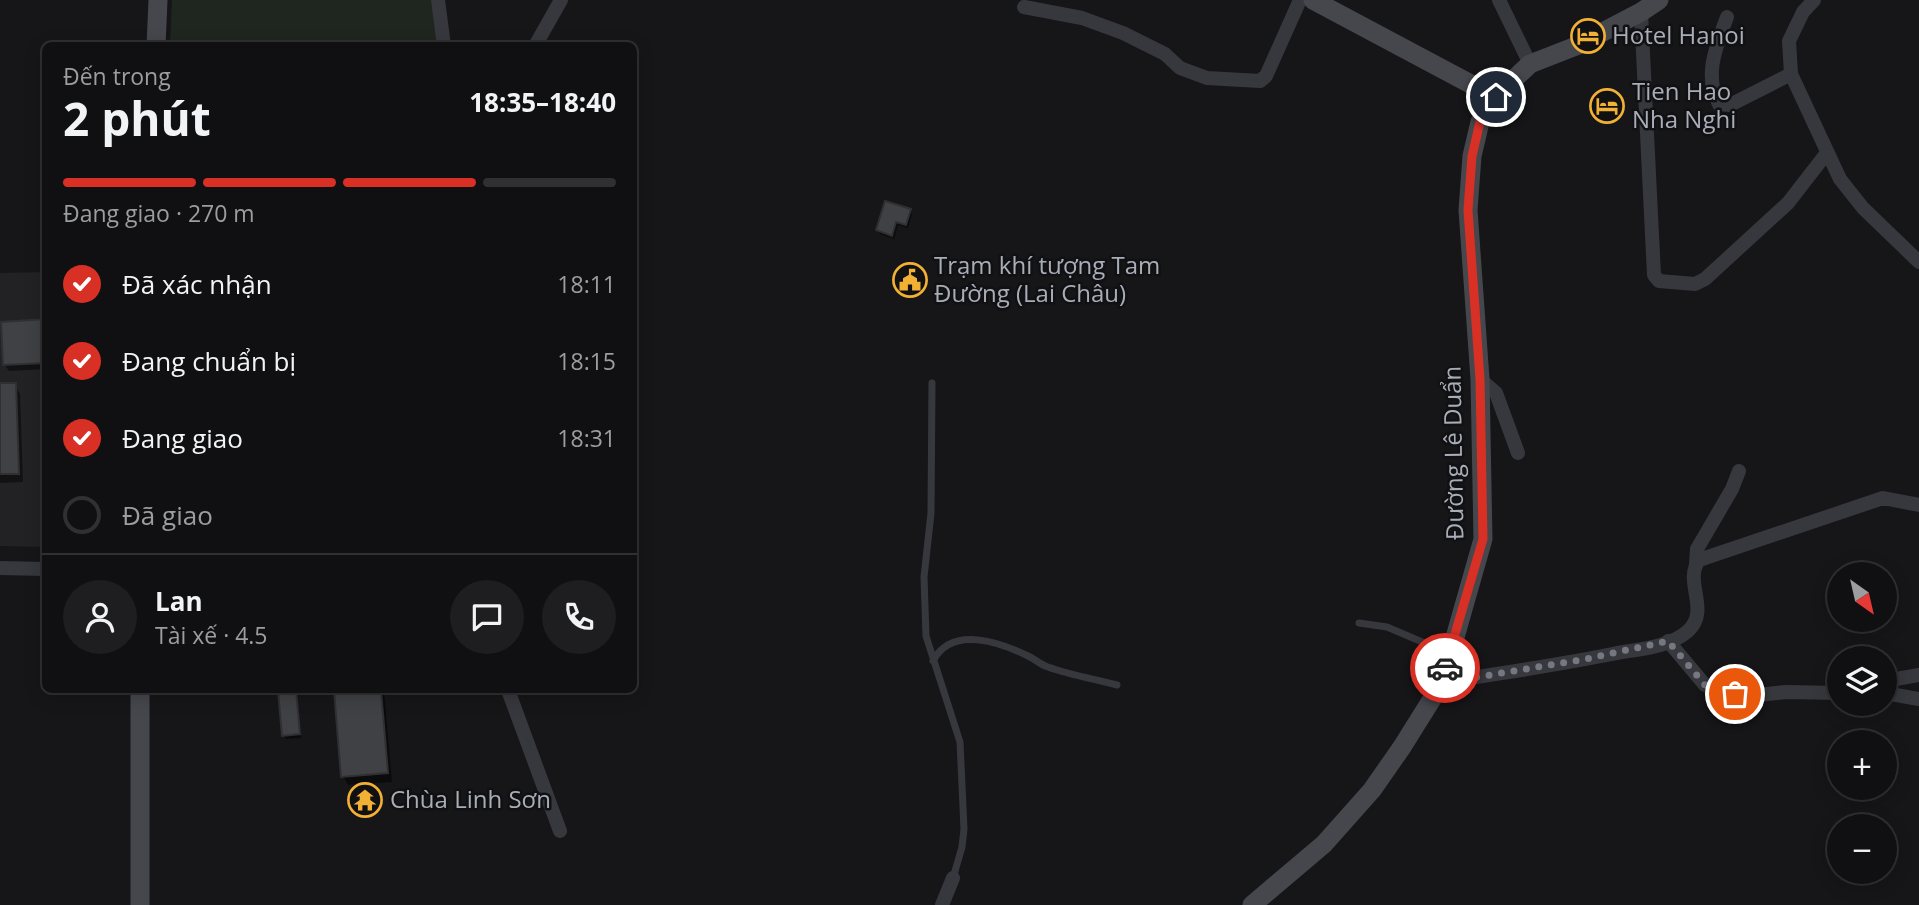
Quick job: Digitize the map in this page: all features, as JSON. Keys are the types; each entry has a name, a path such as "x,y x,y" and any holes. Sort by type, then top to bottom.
{"main road":[{"path":"156,42 158,0"},
{"path":"1313,0 1496,97"},
{"path":"1530,64 1576,46 1659,0"},
{"name":"Đường Lê Duẩn","path":"1252,905 1324,844 1372,790 1442,683 1483,539 1480,379 1468,210 1472,156 1480,122 1496,97 1530,64"},
{"path":"140,693 140,905"}],"street":[{"path":"438,0 443,42"},
{"path":"538,42 561,0"},
{"path":"1024,7 1082,18 1123,33 1166,54 1180,68 1207,78 1259,81 1266,76 1300,0"},
{"path":"1499,0 1530,64"},
{"path":"1814,0 1803,12 1789,41 1791,75 1840,179 1863,208 1919,262"},
{"path":"1641,12 1654,275 1658,281 1695,284 1704,279 1788,203 1826,154"},
{"path":"1727,17 1712,60 1713,94 1719,104 1730,105 1791,75"},
{"path":"1480,379 1496,393 1518,453"},
{"path":"1442,683 1586,659 1668,641 1689,630 1697,618 1699,600 1694,581 1697,549 1732,489 1739,471"},
{"path":"1696,565 1699,560 1883,498 1919,505"},
{"path":"0,568 42,569"},
{"path":"1668,641 1705,685 1723,692 1749,696 1786,692 1827,693"},
{"path":"1897,679 1919,675"},
{"path":"509,693 560,831"},
{"path":"1897,695 1919,699"},
{"path":"942,905 953,878"}],"lane":[{"path":"932,383 931,513 924,577 926,636 960,742 964,829 953,878"},
{"path":"1359,623 1387,627 1449,654"},
{"path":"933,661 937,653 955,642 963,639 986,640 1031,657 1044,666 1117,685"}],"shaded area":[{"path":"172,0 431,0 439,42 170,42"},
{"path":"42,272 42,547 0,546 0,273"}],"building":[{"path":"885,201 911,209 906,225 896,222 892,236 876,230"},
{"path":"42,319 42,363 3,365 1,322"},
{"path":"0,383 16,383 19,474 0,474"},
{"path":"278,693 296,693 300,734 282,736"},
{"path":"334,693 381,693 388,773 341,777"}],"way so far":[{"path":"1445,668 1442,683 1586,659 1668,641 1705,685 1735,694"}],"place":[{"name":"Hotel Hanoi","path":"1588,36"},
{"name":"Tien Hao Nha Nghi","path":"1607,106"},
{"name":"Trạm khí tượng Tam Đường (Lai Châu)","path":"910,280"},
{"name":"Chùa Linh Sơn","path":"365,800"}],"route":[{"path":"1445,668 1483,539 1480,379 1468,210 1472,156 1480,122 1496,97"}]}
